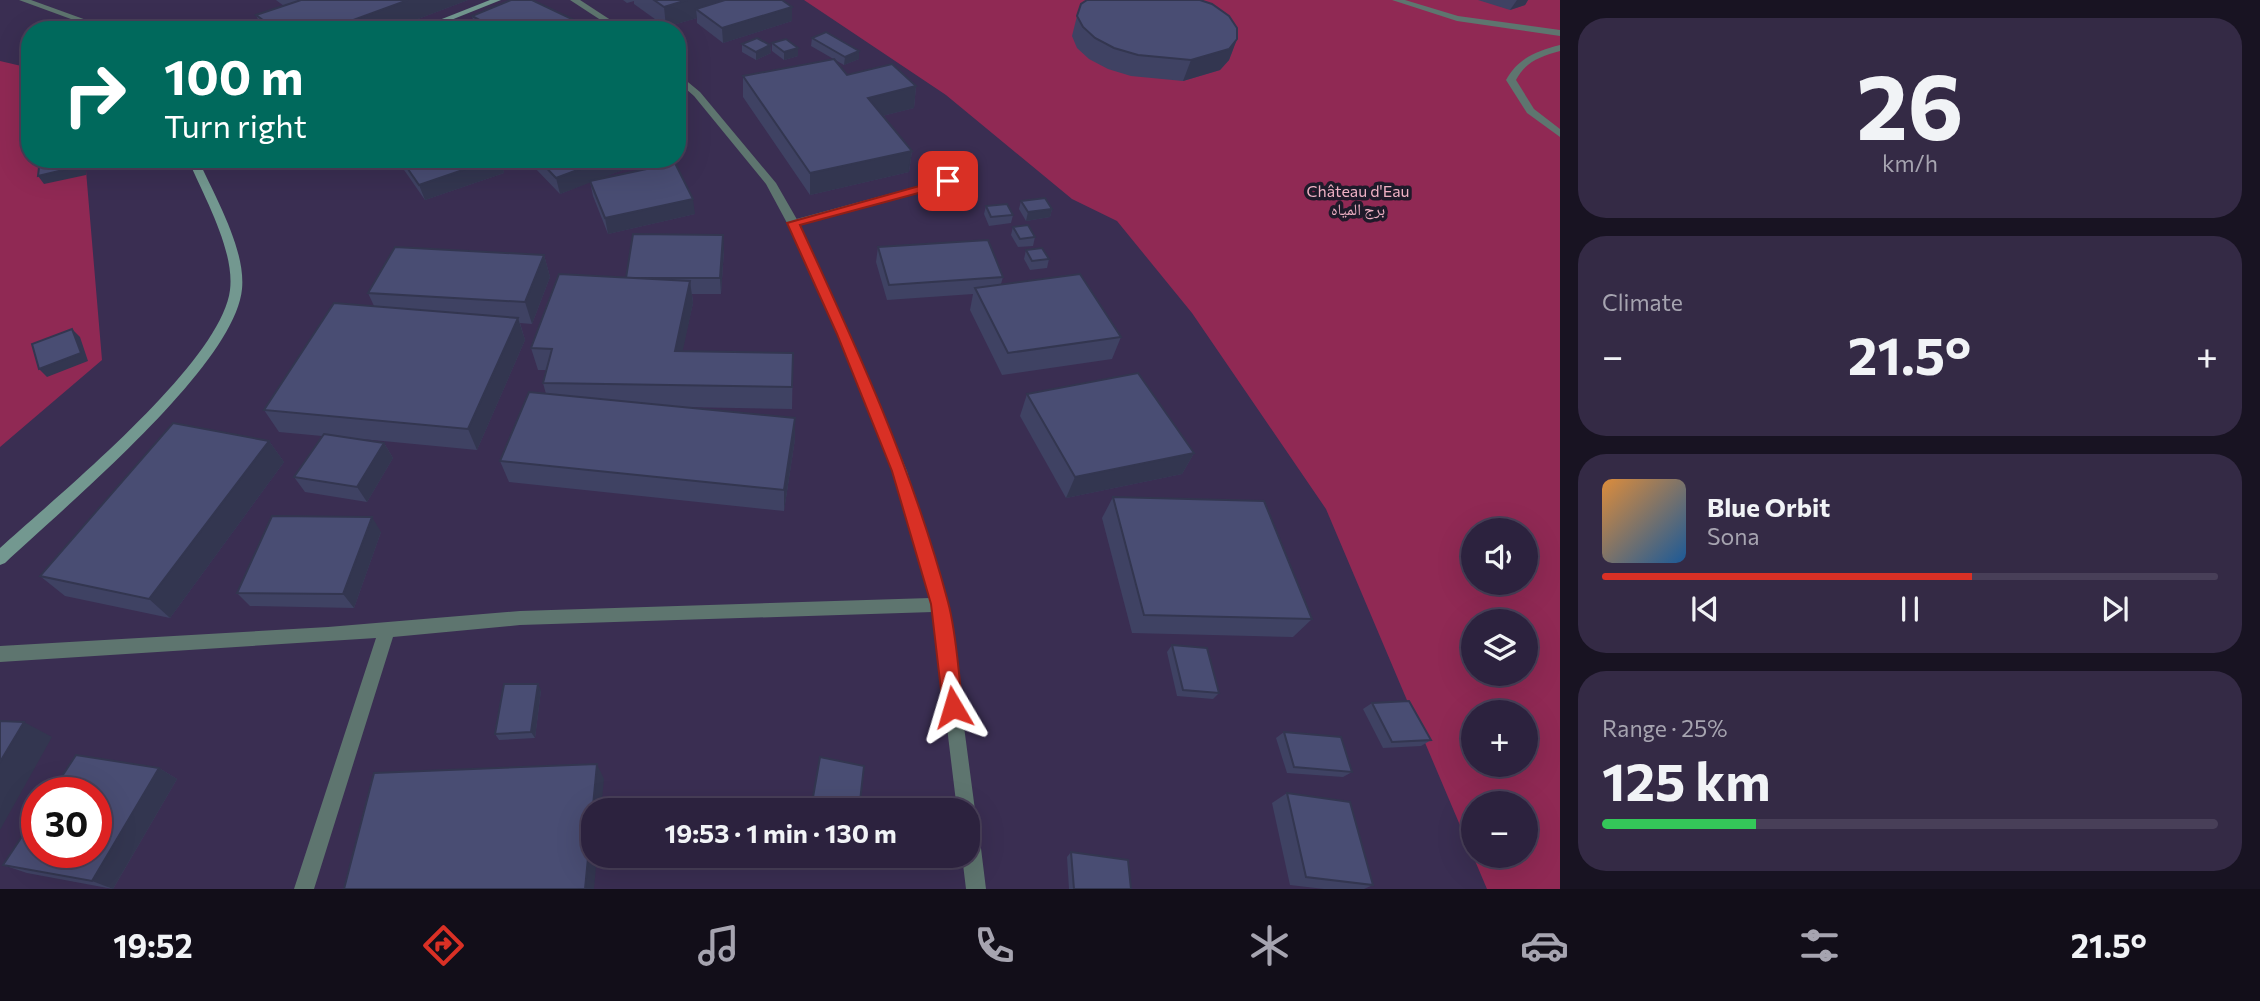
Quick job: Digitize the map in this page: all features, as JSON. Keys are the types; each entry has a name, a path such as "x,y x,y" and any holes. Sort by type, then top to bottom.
{"street":[{"path":"23,0 84,21"},
{"path":"442,21 497,0"},
{"path":"574,0 608,21"},
{"path":"1396,0 1457,18 1560,33"},
{"path":"1560,48 1528,59 1515,69 1511,80 1530,111 1560,134"},
{"path":"686,84 697,93 771,183 793,223 844,334 900,471 940,604 964,798"},
{"path":"0,558 173,395 216,342 231,313 236,290 234,260 197,168"},
{"path":"793,223 948,181"},
{"path":"0,654 520,618 940,604"},
{"path":"304,889 387,629"},
{"path":"973,868 976,889"}],"green space":[{"name":"Château d'Eau برج المياه","path":"804,0 1560,0 1560,889 1487,889 1478,868 1538,868 1538,791 1461,791 1461,828 1326,509 1192,313 1117,221 1072,199 946,95"},
{"path":"0,61 21,66 21,168 86,168 102,360 0,447"}],"building":[{"path":"301,0 408,0 351,21 264,21 256,15"},
{"path":"511,0 532,0 576,21 481,21 472,16"},
{"path":"654,0 687,0 664,7"},
{"path":"725,0 782,0 792,7 722,28 696,9"},
{"path":"1087,0 1200,0 1212,4 1229,16 1237,28 1237,39 1229,49 1191,60 1138,55 1114,48 1095,38 1083,27 1077,16 1081,4"},
{"path":"826,32 859,51 845,57 812,38"},
{"path":"757,38 770,45 756,52 742,44"},
{"path":"786,39 798,48 784,52 772,43"},
{"path":"834,59 847,75 892,64 916,86 868,98 912,151 810,173 743,76"},
{"path":"39,168 72,168 38,176"},
{"path":"407,168 469,168 419,185"},
{"path":"547,168 583,168 556,178"},
{"path":"651,168 678,168 693,199 605,218 590,181"},
{"path":"1045,198 1052,209 1028,212 1021,201"},
{"path":"1007,204 1013,215 991,217 986,206"},
{"path":"1028,225 1035,237 1020,239 1013,227"},
{"path":"633,234 723,235 720,278 626,278"},
{"path":"988,240 1003,277 889,285 878,247"},
{"path":"395,247 544,255 525,302 368,293"},
{"path":"1042,248 1049,259 1032,261 1026,250"},
{"path":"559,274 690,281 675,351 793,353 792,387 543,383 552,349 531,348"},
{"path":"1080,274 1121,337 1008,353 975,288"},
{"path":"334,303 518,318 468,429 264,410"},
{"path":"72,329 81,353 39,369 32,344"},
{"path":"1138,373 1194,453 1075,477 1027,394"},
{"path":"529,392 795,418 784,490 500,461"},
{"path":"173,423 269,441 149,599 40,576"},
{"path":"324,434 384,443 357,487 294,477"},
{"path":"1113,497 1264,501 1312,619 1144,615"},
{"path":"272,516 372,517 343,594 237,593"},
{"path":"1172,645 1207,648 1219,693 1183,690"},
{"path":"504,684 538,684 531,732 495,734"},
{"path":"1409,701 1431,740 1392,742 1372,703"},
{"path":"0,721 24,722 0,762"},
{"path":"1284,732 1341,737 1352,772 1294,767"},
{"path":"76,755 159,768 112,847 112,777 62,777"},
{"path":"820,757 864,766 860,798 813,798"},
{"path":"597,764 594,798 581,798 581,868 587,868 585,889 344,889 374,773"},
{"path":"1287,793 1350,802 1373,885 1306,877"},
{"path":"21,838 21,868 100,868 92,881 3,865"},
{"path":"1071,852 1128,860 1131,889 1074,889"}],"route":[{"path":"948,181 793,223 844,334 900,471 940,604 953,707"}]}
